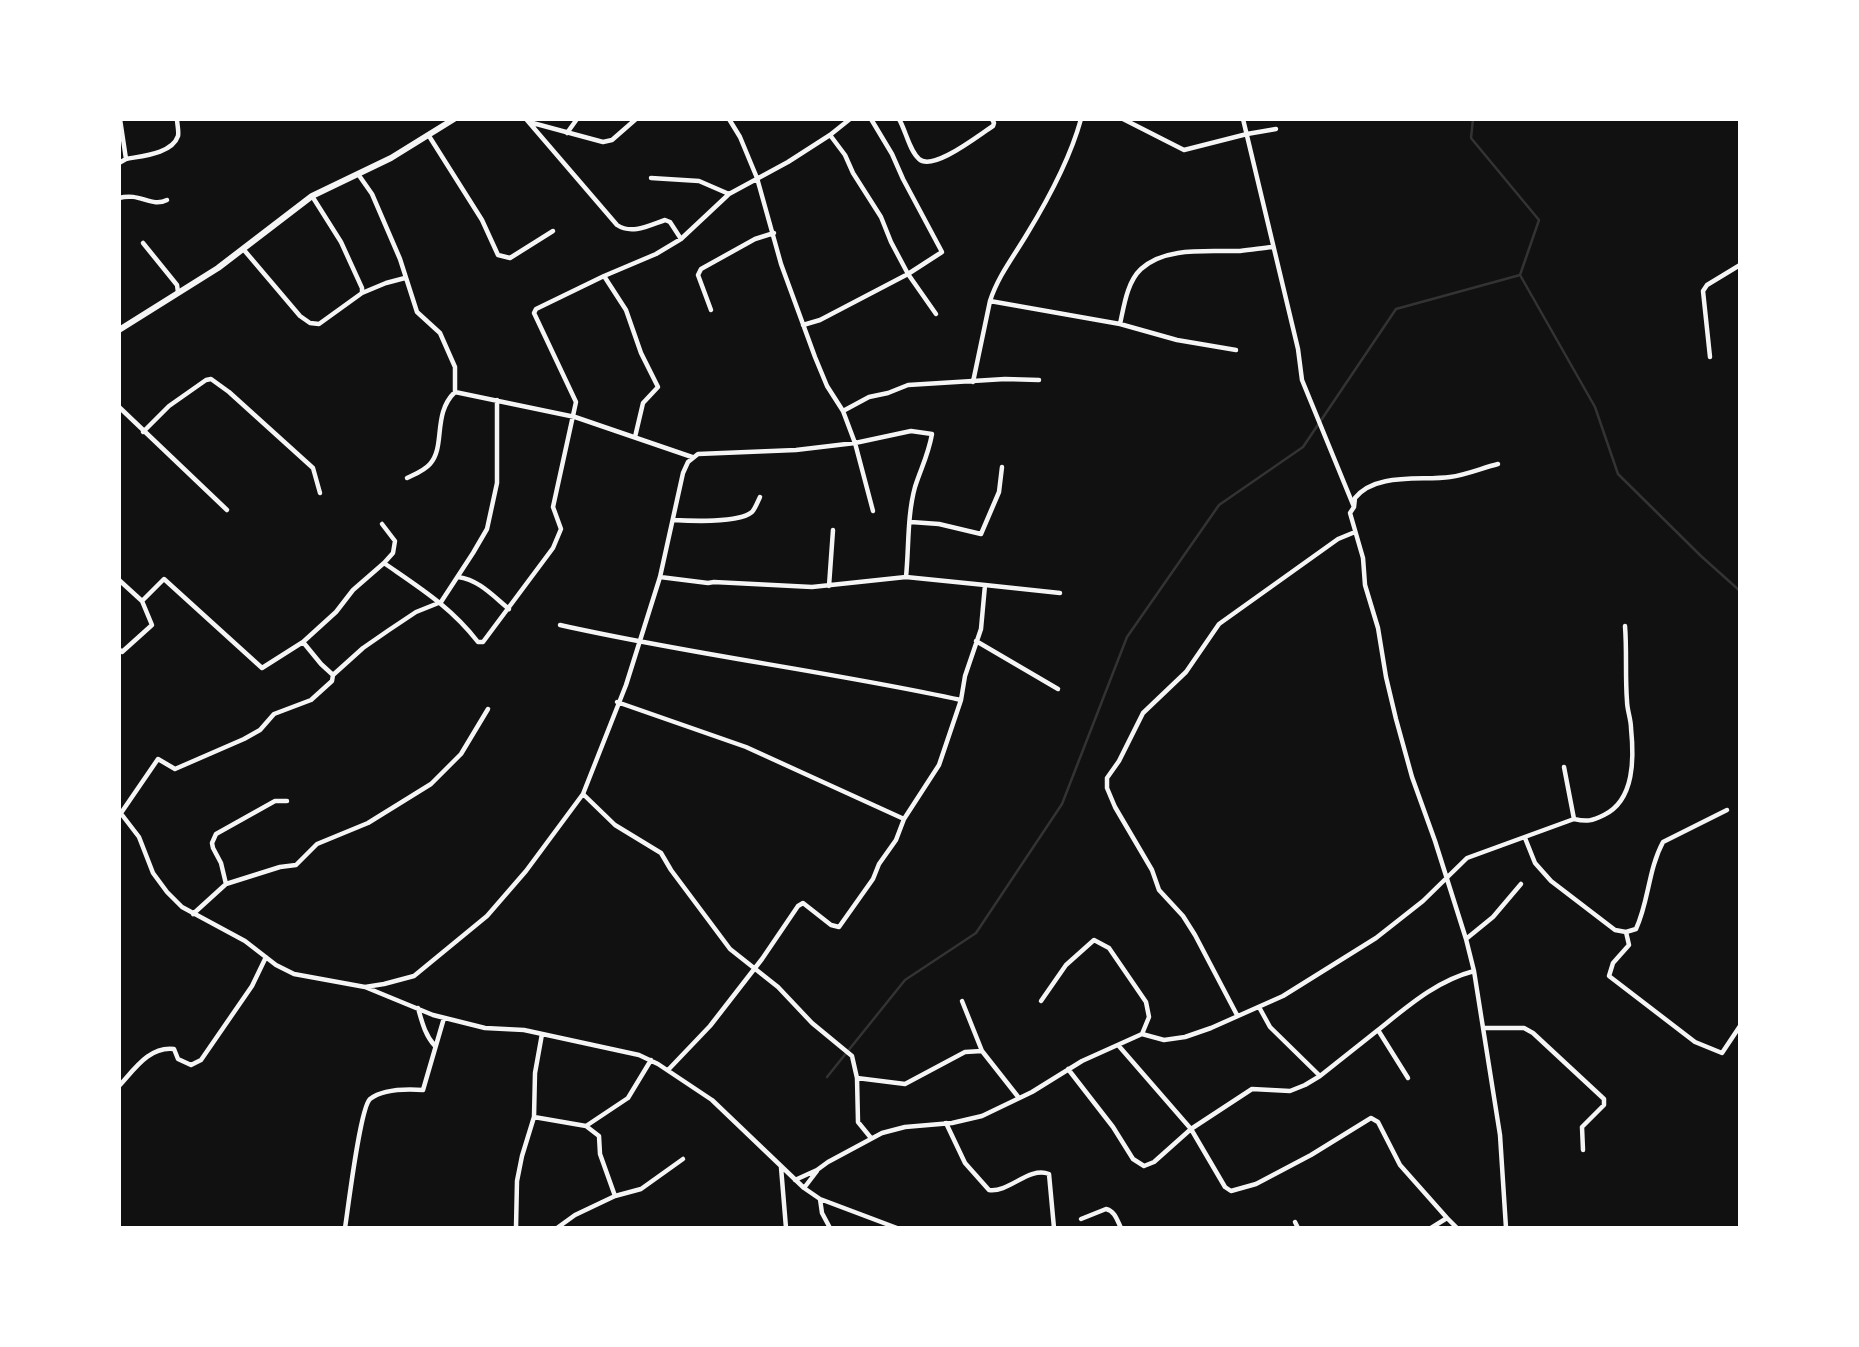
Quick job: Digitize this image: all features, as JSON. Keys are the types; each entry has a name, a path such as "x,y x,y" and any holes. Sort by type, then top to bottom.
{"street":[{"path":"120,119 126,159"},
{"path":"119,163 157,153 168,147 177,140 177,119"},
{"path":"119,330 244,250 312,196 391,158 429,136 444,122 454,119"},
{"path":"568,133 577,119"},
{"path":"527,120 603,142 612,140 636,119"},
{"path":"729,119 740,137 757,178 781,264 803,325 827,386 843,411 855,443 873,511"},
{"path":"384,563 429,597 441,602 478,642 483,642 553,548 561,529 552,507 575,417 576,402 534,313 536,309 604,276 634,265 681,239 729,194 830,135 850,119"},
{"path":"803,325 820,320 908,274 942,252 871,119"},
{"path":"898,119 919,159 926,163 947,156 993,126 995,123 992,119"},
{"path":"973,382 996,282 1044,204 1073,143 1081,119"},
{"path":"1123,119 1184,150 1276,129"},
{"path":"1242,119 1298,349 1302,380 1354,507"},
{"path":"527,120 617,225 623,229 635,230 665,220 670,222 681,239"},
{"path":"830,135 881,217 908,274 936,314"},
{"path":"429,136 481,220 498,255 510,258 553,231"},
{"path":"357,173 372,194 400,259 417,312 440,333 455,367 455,393 443,407 435,458 424,470 407,478"},
{"path":"651,178 699,181 729,194"},
{"path":"119,198 131,195 141,196 152,202 161,203 167,200"},
{"path":"312,196 341,242 362,293"},
{"path":"711,310 698,275 701,269 755,239 774,233"},
{"path":"143,243 177,285 178,292"},
{"path":"1120,324 1127,294 1141,269 1151,263 1170,256 1205,250 1239,251 1272,247"},
{"path":"244,250 300,316 310,323 319,324 362,293 405,278"},
{"path":"1710,357 1703,291 1707,285 1740,265"},
{"path":"604,276 626,310 641,353 658,387 643,403 635,437"},
{"path":"990,301 1120,324 1165,337 1236,350"},
{"path":"143,432 169,406 211,379 313,468 320,493"},
{"path":"843,411 869,397 908,385 1005,379 1039,380"},
{"path":"455,393 575,417 692,457 707,453 796,450 855,443 911,431 932,434 928,458 915,487 906,577"},
{"path":"497,400 497,483 487,529 441,602 416,612 363,648 333,675 332,681 311,700 274,714 260,730 244,739 175,769 158,758 120,812 139,837 153,873 167,892 192,914 245,941 276,965 294,974 365,987 444,1018 485,1028 524,1030 639,1055 651,1060 712,1100 795,1180 820,1199 898,1228"},
{"path":"119,407 227,510"},
{"path":"365,987 414,976 487,916 526,871 583,793 626,685 660,577 682,473 692,457"},
{"path":"1498,464 1453,477 1397,481 1368,487 1355,498 1350,513 1363,558 1365,585 1378,628 1396,719 1474,971 1500,1135 1506,1228"},
{"path":"911,522 939,524 981,534 999,492 1002,467"},
{"path":"673,520 710,522 740,516 752,512 761,497"},
{"path":"142,601 164,579 262,668 303,642 393,553 395,541 382,524"},
{"path":"829,586 833,530"},
{"path":"1237,1016 1195,935 1183,916 1159,890 1147,862 1115,807 1107,788 1107,778 1119,761 1143,713 1186,672 1219,624 1338,539 1355,533"},
{"path":"458,577 481,584 509,609"},
{"path":"660,577 708,583 812,587 906,577 1060,593"},
{"path":"119,580 142,601 152,625 122,652 119,649"},
{"path":"668,1070 710,1026 798,906 803,904 831,925 839,927 873,879 879,864 896,840 904,819 939,765 961,701 965,676 981,629 985,585"},
{"path":"560,625 639,643 831,674 961,701"},
{"path":"795,1180 882,1133 982,1116 1032,1092 1068,1069 1142,1034 1170,1040 1211,1028 1259,1007 1306,983 1376,938 1423,901 1466,858 1574,819 1589,822 1609,813 1627,791 1631,736 1627,703 1625,626"},
{"path":"976,641 1058,689"},
{"path":"303,642 333,675"},
{"path":"617,702 746,747 904,819"},
{"path":"192,914 226,884 280,867 296,865 317,844 368,824 431,785 461,754 488,709"},
{"path":"1564,767 1574,819"},
{"path":"583,793 615,825 661,853 730,949 778,987 812,1023 852,1056 857,1078 858,1122 871,1138"},
{"path":"226,884 221,863 213,848 216,834 275,801 286,801"},
{"path":"1525,838 1535,863 1551,881 1615,930 1626,932 1636,929 1642,916 1648,882 1663,842 1727,810"},
{"path":"1466,939 1493,917 1521,884"},
{"path":"1626,932 1629,945 1613,963 1609,976 1695,1042 1722,1053 1740,1026"},
{"path":"1041,1000 1066,965 1094,940 1109,948 1146,1002 1149,1017 1142,1034"},
{"path":"119,1086 146,1057 163,1049 174,1049 178,1059 186,1064 194,1065 201,1060 252,986 266,957"},
{"path":"1068,1069 1113,1127 1133,1159 1139,1164 1149,1166 1191,1129 1252,1088 1290,1091 1305,1085 1320,1076 1418,997 1457,976 1474,971"},
{"path":"962,1001 982,1051 1018,1098"},
{"path":"1259,1007 1270,1027 1320,1076"},
{"path":"418,1008 429,1039 436,1046"},
{"path":"345,1228 367,1103 373,1097 391,1092 423,1090 444,1018"},
{"path":"1483,1028 1524,1028 1533,1033 1604,1099 1604,1105 1582,1127 1583,1150"},
{"path":"1378,1030 1408,1078"},
{"path":"516,1228 517,1181 534,1117 535,1073 542,1034"},
{"path":"1118,1044 1191,1129 1225,1186 1231,1191 1255,1184 1311,1155 1371,1118 1378,1122 1401,1165 1457,1228"},
{"path":"857,1078 905,1084 965,1052 982,1051"},
{"path":"586,1126 628,1098 651,1060"},
{"path":"534,1117 586,1126 599,1136 603,1163 615,1196"},
{"path":"946,1123 965,1163 989,1190 999,1190 1038,1173 1049,1174 1054,1228"},
{"path":"557,1228 575,1215 615,1196 641,1189 683,1159"},
{"path":"781,1166 786,1228"},
{"path":"804,1188 817,1170"},
{"path":"820,1199 822,1213 830,1228"},
{"path":"1081,1219 1106,1209 1114,1214 1121,1228"},
{"path":"1431,1228 1447,1218"},
{"path":"1295,1222 1297,1228"}],"waterway":[{"path":"1473,119 1471,138 1539,220 1520,275 1595,407 1618,474 1740,591"},
{"path":"827,1077 905,980 976,933 1062,804 1127,637 1219,505 1303,447 1396,309 1520,275"}]}
